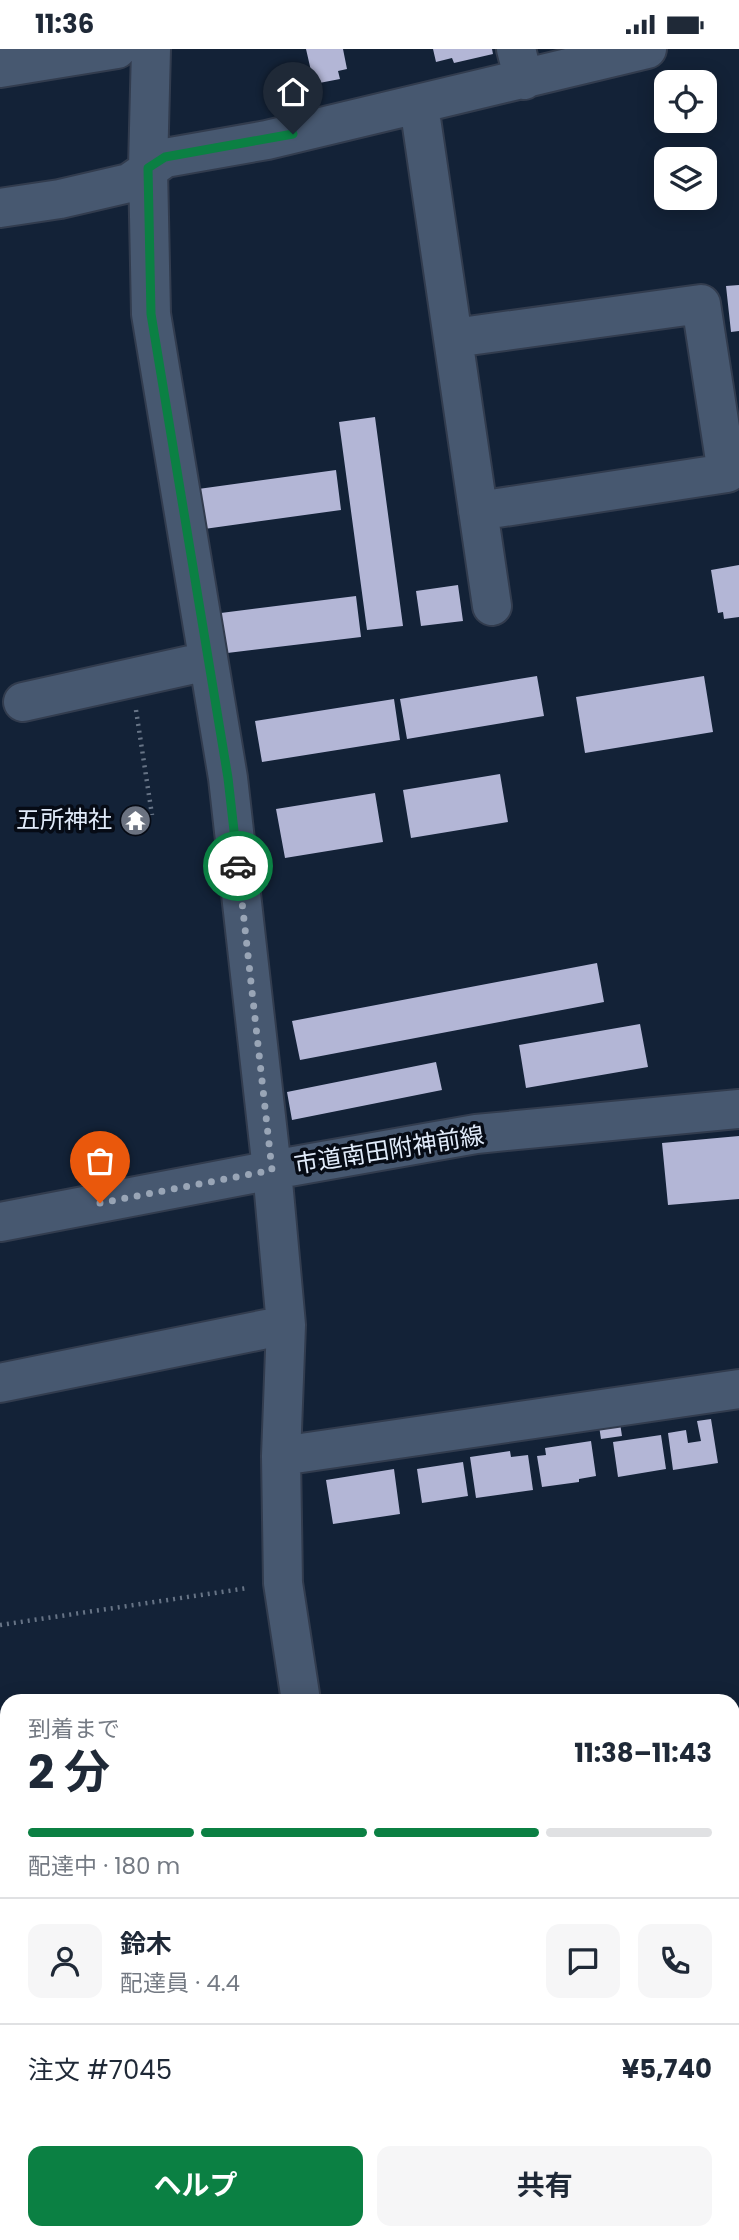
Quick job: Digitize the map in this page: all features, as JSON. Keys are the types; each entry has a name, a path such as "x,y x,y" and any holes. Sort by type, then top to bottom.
{"street":[{"path":"0,68 117,49"},
{"path":"151,49 148,168 151,314 228,778 272,1170 286,1325 281,1456 284,1583 300,1694"},
{"path":"0,208 60,199 129,183 165,157 267,140 419,105 520,64 647,49"},
{"path":"419,105 492,606"},
{"path":"454,338 701,305 727,474 478,511"},
{"path":"23,702 208,661"},
{"name":"市道南田附神前線","path":"0,1221 476,1134 739,1109"},
{"path":"0,1383 286,1325"},
{"path":"281,1456 739,1389"}],"path":[{"path":"131,678 152,815"},
{"path":"0,1625 284,1583"}],"building":[{"path":"306,49 343,49 347,69 338,71 340,79 314,84"},
{"path":"433,49 492,49 493,54 454,63 452,58 436,62"},
{"path":"739,285 739,331 731,332 726,286"},
{"path":"375,417 403,626 367,630 339,422"},
{"path":"336,470 341,510 197,530 191,490"},
{"path":"739,565 739,617 724,619 723,612 718,613 711,570"},
{"path":"458,585 463,621 421,626 416,591"},
{"path":"356,596 361,637 219,654 213,614"},
{"path":"537,676 544,716 407,739 400,699"},
{"path":"704,676 713,732 585,753 576,697"},
{"path":"394,699 400,740 262,762 255,721"},
{"path":"500,774 508,822 411,838 403,790"},
{"path":"375,793 383,842 285,858 276,809"},
{"path":"597,963 604,1002 300,1060 292,1021"},
{"path":"640,1024 648,1067 526,1088 519,1045"},
{"path":"436,1062 442,1090 292,1120 287,1092"},
{"path":"739,1136 739,1199 668,1205 662,1143"},
{"path":"711,1419 718,1463 673,1470 668,1433 686,1430 688,1443 701,1441 697,1421"},
{"path":"620,1423 622,1436 601,1439 599,1426"},
{"path":"661,1435 666,1469 618,1477 613,1442"},
{"path":"591,1441 596,1476 579,1479 579,1482 542,1487 537,1456 546,1455 545,1448"},
{"path":"510,1451 511,1457 528,1455 533,1490 476,1498 470,1457"},
{"path":"463,1462 468,1496 422,1503 417,1469"},
{"path":"394,1469 400,1514 333,1524 326,1480"}],"way so far":[{"path":"100,1203 272,1170 238,866"}],"place":[{"name":"五所神社","path":"135,820"}],"route":[{"path":"238,866 228,778 151,314 148,168 165,157 293,134"}]}
